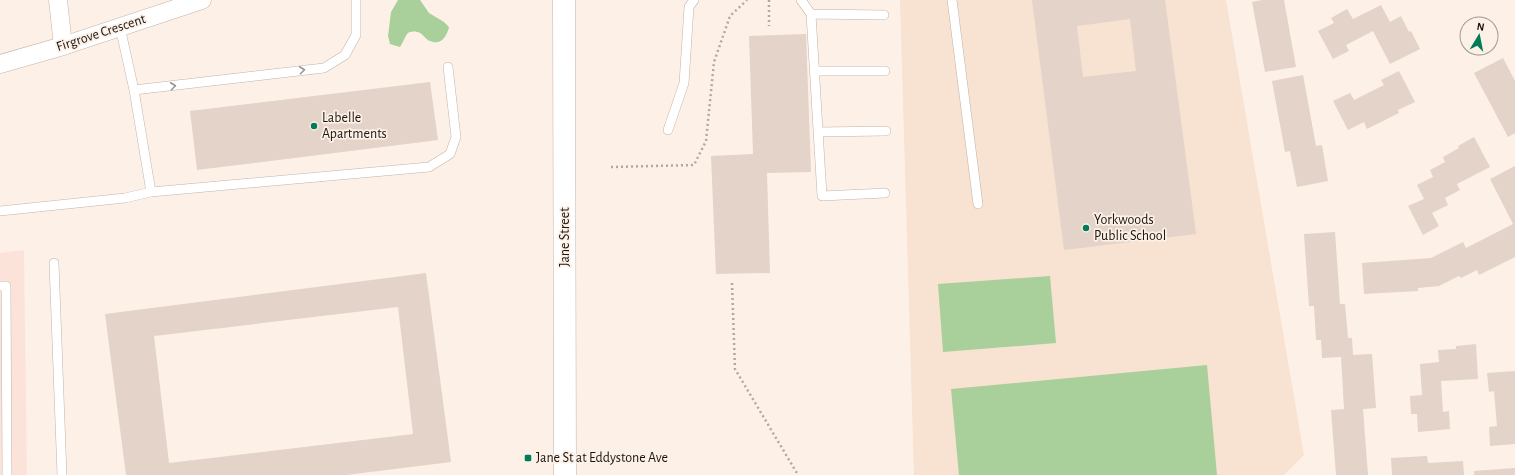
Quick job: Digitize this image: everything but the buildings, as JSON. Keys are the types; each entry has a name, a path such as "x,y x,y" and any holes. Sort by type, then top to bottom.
{"main road":[{"name":"Jane Street","path":"564,0 565,475"}],"street":[{"path":"58,0 63,46"},
{"name":"Firgrove Crescent","path":"0,64 63,46 202,0"}],"lane":[{"path":"134,90 324,68 345,55 356,35 356,0"},
{"path":"668,130 684,83 689,6 694,0"},
{"path":"801,0 811,14 822,196 885,193"},
{"path":"952,0 978,204"},
{"path":"811,14 884,15"},
{"path":"120,27 134,90 151,192"},
{"path":"0,211 125,198 151,192 429,167 450,154 456,137 448,67"},
{"path":"814,71 885,71"},
{"path":"818,132 886,131"},
{"path":"54,263 62,475"},
{"path":"0,286 6,286 7,475"}],"path":[{"path":"611,167 694,165 706,141 714,62 730,16 747,0"},
{"path":"769,0 769,26"},
{"path":"732,283 735,369 798,475"}],"shaded area":[{"name":"Yorkwoods Public School","path":"900,0 1226,0 1304,455 1284,475 914,475"},
{"path":"24,250 27,475 0,475 0,253"}],"green space":[{"path":"398,0 420,0 429,13 444,22 449,27 445,37 440,41 434,42 419,32 409,32 400,47 390,44 388,36 391,12"},
{"path":"1050,276 1056,343 943,352 938,284"},
{"path":"1207,365 1217,475 959,475 951,389"}],"place":[{"name":"Labelle Apartments","path":"314,126"},
{"name":"Yorkwoods Public School","path":"1086,228"},
{"name":"Jane St at Eddystone Ave","path":"528,458"}]}
